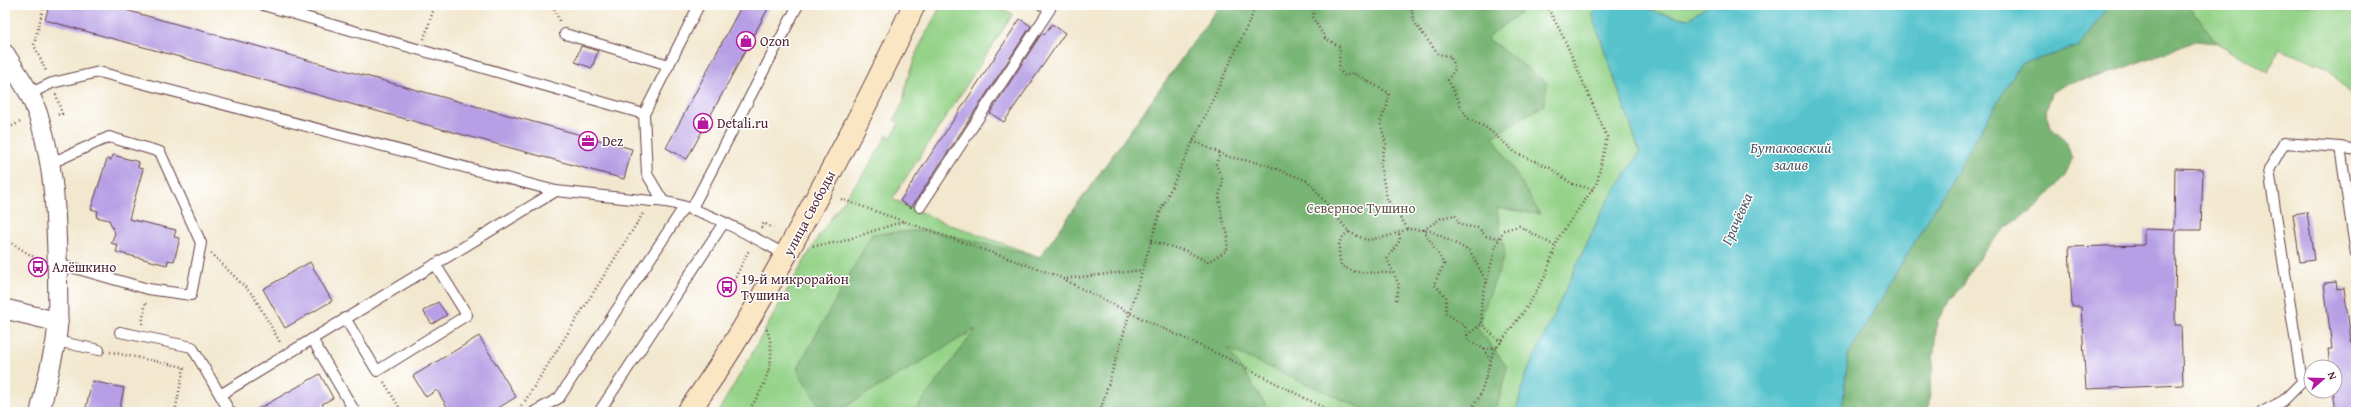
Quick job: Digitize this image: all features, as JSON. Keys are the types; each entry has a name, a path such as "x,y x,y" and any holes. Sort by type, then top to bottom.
{"main road":[{"name":"улица Свободы","path":"688,412 714,376 786,254 864,110 914,5"}],"street":[{"path":"5,54 29,94 38,117 49,164 54,200 52,264 58,322 56,341 40,412"},
{"path":"5,309 58,322"}],"lane":[{"path":"263,5 644,114"},
{"path":"534,412 559,398 687,208 798,5"},
{"path":"920,207 1050,9 1042,5"},
{"path":"663,201 647,174 644,114 697,7"},
{"path":"565,34 669,65"},
{"path":"29,94 52,83 99,72 556,191 663,201 687,208 755,238 786,254"},
{"path":"49,164 109,137 160,152 201,243 191,295 148,288 52,264"},
{"path":"2262,412 2283,401 2302,382 2269,170 2284,143 2340,147 2356,150"},
{"path":"2340,147 2356,254"},
{"path":"220,395 556,191"},
{"path":"599,412 723,224"},
{"path":"346,318 377,371 467,315 434,264"},
{"path":"120,332 192,347 230,412"},
{"path":"312,339 355,412"},
{"path":"56,341 99,350"}],"path":[{"path":"44,5 34,45 52,83"},
{"path":"421,50 435,5"},
{"path":"553,5 565,34"},
{"path":"1100,412 1160,212 1257,5"},
{"path":"1314,5 1313,18 1325,38 1340,47 1339,70 1345,76 1353,73 1389,94 1387,106 1380,122 1386,144 1380,164 1387,199 1408,229"},
{"path":"1411,5 1414,22 1438,54 1450,56 1455,69 1448,80 1467,118 1487,128 1516,153 1550,168 1572,184 1593,189"},
{"path":"1469,412 1480,396 1491,361 1498,347 1527,307 1546,275 1558,238 1597,183 1607,137 1563,36 1546,5"},
{"path":"20,114 24,127"},
{"path":"1193,141 1229,158 1264,164 1308,181 1349,232 1366,240 1386,237 1408,229 1431,231 1470,251 1487,283"},
{"path":"1151,241 1186,251 1208,262 1227,250 1228,234 1222,218 1219,196 1223,182 1216,164 1220,153"},
{"path":"841,199 1062,279 1130,313 1229,359 1332,412"},
{"path":"516,412 523,404 651,201"},
{"path":"1424,230 1441,218 1455,215 1460,225 1478,228 1486,236 1499,238"},
{"path":"810,246 840,242 905,221"},
{"path":"730,288 764,223 773,228"},
{"path":"1501,343 1482,324 1481,303 1499,238 1504,230 1519,226 1555,246"},
{"path":"1424,230 1444,264 1434,284 1446,296 1446,313 1465,326 1468,340 1484,348 1498,347"},
{"path":"1349,232 1342,236 1338,244 1341,266 1355,272 1393,273"},
{"path":"1396,300 1398,285 1387,259 1400,240 1398,233"},
{"path":"5,239 52,264"},
{"path":"201,243 253,295 286,354"},
{"path":"1062,279 1142,270"},
{"path":"140,336 148,288"},
{"path":"1467,335 1482,324"},
{"path":"747,412 764,385 770,366 771,348 766,327"},
{"path":"1484,348 1491,361"},
{"path":"99,350 184,367 175,412"},
{"path":"377,371 402,412"}],"green space":[{"name":"Северное Тушино","path":"941,5 993,5 1013,14 892,199 940,221 1040,257 1220,5 1594,5 1593,17 1640,152 1602,211 1525,377 1516,412 718,412 803,262 825,227 871,162 887,135 892,137 899,122 894,120 903,103 907,80 918,49"},
{"name":"Северное Тушино","path":"1220,5 1518,5 1521,12 1487,38 1547,83 1544,105 1493,136 1540,214 1497,208 1505,254 1477,327 1507,367 1496,412 1370,412 1228,349 1271,412 914,412 976,329 836,412 822,412 797,369 872,234 927,230 1040,257"},
{"path":"1643,5 1709,5 1688,19 1653,12"},
{"path":"2109,5 2189,5 2217,43 2196,41 2104,75 2067,83 2052,93 2046,111 2051,128 2066,141 2072,159 2065,176 2039,205 2007,227 1993,240 1971,269 1963,286 1950,300 1937,321 1928,412 1842,412 1848,355 2020,64 2078,47"},
{"path":"2189,5 2356,5 2356,100 2326,67 2278,49 2269,73 2217,43"}],"water":[{"name":"Бутаковский залив","path":"1594,5 1643,5 1653,12 1688,19 1709,5 2109,5 2078,47 2020,64 1848,355 1842,412 1516,412 1525,377 1602,211 1640,152 1593,17"}],"building":[{"path":"49,5 107,5 632,149 624,179 45,20"},
{"path":"742,5 770,5 687,159 666,148"},
{"path":"1020,19 1031,26 911,208 900,201"},
{"path":"1052,24 1065,33 1004,122 990,113 1042,33 1044,35"},
{"path":"581,46 598,51 592,68 575,62"},
{"path":"113,155 139,162 138,168 143,169 129,219 176,230 174,237 180,238 174,261 168,260 167,265 116,252 118,245 111,243 115,233 109,220 96,217 98,211 91,209 107,159 111,160"},
{"path":"2175,168 2203,169 2201,230 2176,230 2175,325 2181,325 2183,385 2086,389 2081,307 2072,307 2069,247 2144,245 2144,229 2174,230"},
{"path":"2307,212 2314,260 2300,262 2293,214"},
{"path":"310,262 332,301 285,328 263,289"},
{"path":"2336,282 2337,289 2344,288 2352,346 2356,346 2356,412 2336,412 2334,399 2343,399 2343,359 2329,359 2328,349 2332,349 2324,283"},
{"path":"438,302 447,315 432,324 423,311"},
{"path":"479,336 516,397 492,412 450,412 437,390 426,397 413,376"},
{"path":"320,374 333,398 322,404 327,412 253,412"},
{"path":"92,381 124,388 119,412 85,412"}],"place":[{"name":"Ozon","path":"746,41"},
{"name":"Detali.ru","path":"703,123"},
{"name":"Dez","path":"588,141"},
{"name":"Алёшкино","path":"38,267"},
{"name":"19-й микрорайон Тушина","path":"727,287"}],"water label":[{"name":"Грачёвка","path":"1737,219"}]}
